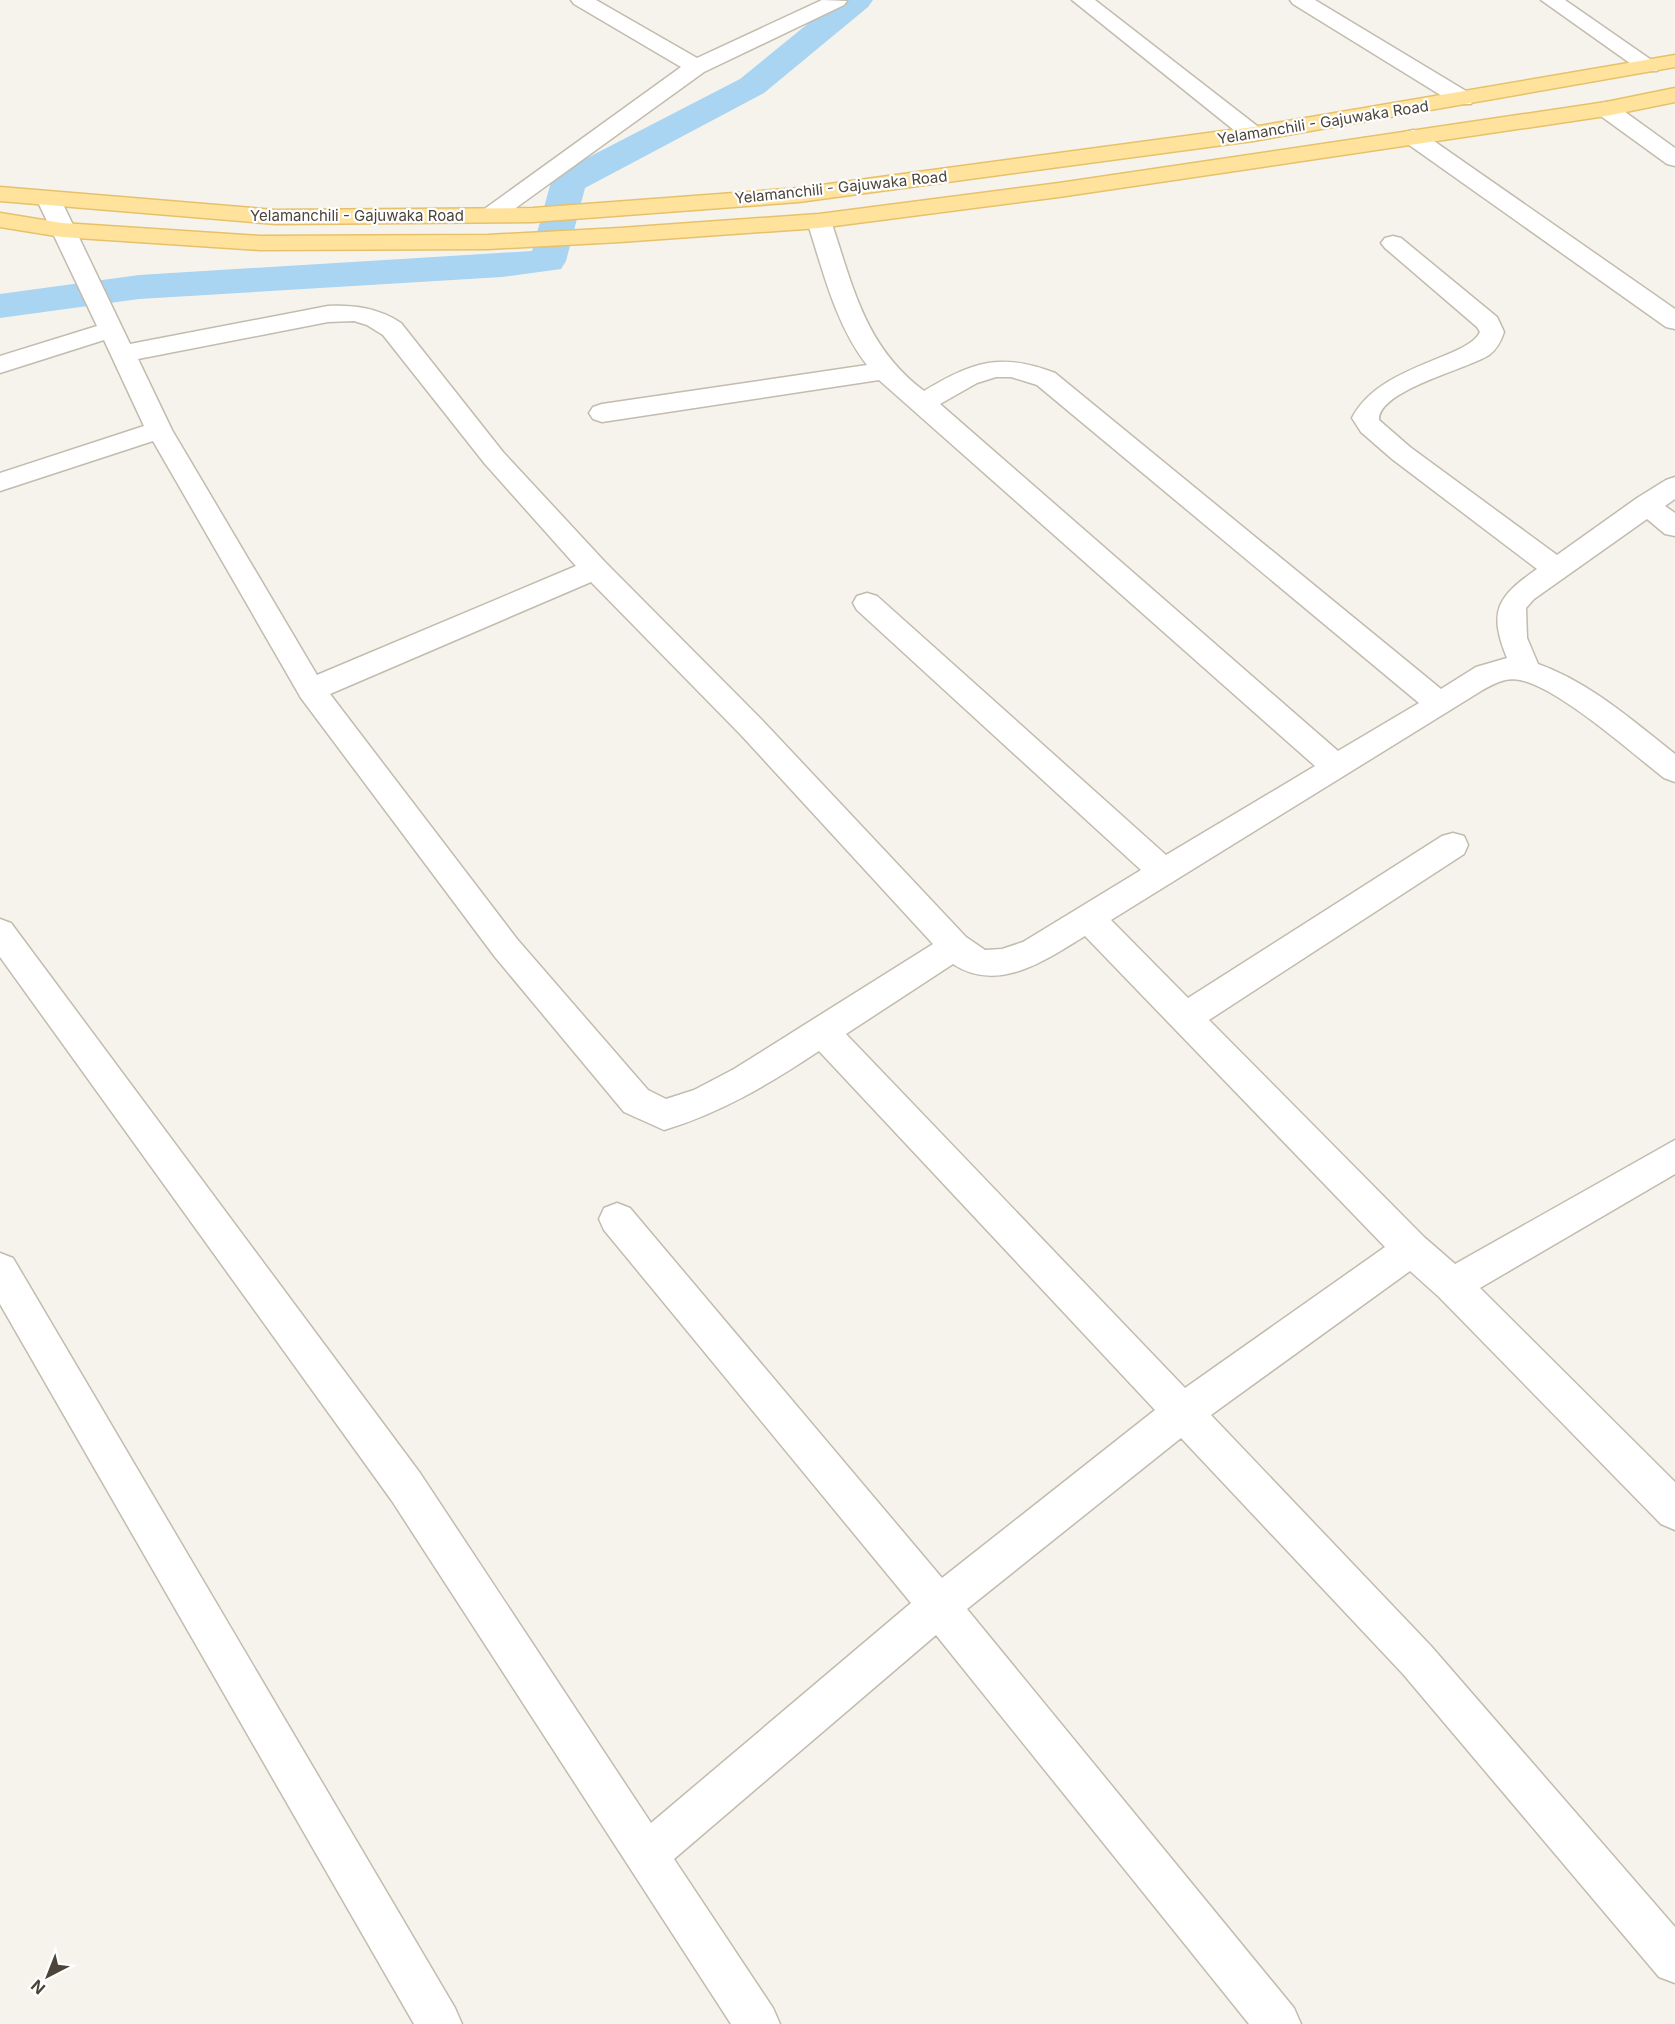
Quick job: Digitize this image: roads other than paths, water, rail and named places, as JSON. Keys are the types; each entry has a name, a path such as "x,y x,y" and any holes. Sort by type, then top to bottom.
{"main road":[{"name":"Yelamanchili - Gajuwaka Road","path":"0,194 49,200 276,217 533,215 799,195 1253,134 1675,61"},
{"name":"Yelamanchili - Gajuwaka Road","path":"0,220 62,230 260,243 488,242 753,226 819,221 1059,190 1606,109 1675,95"},
{"path":"743,199 753,226"}],"street":[{"path":"1082,0 1253,134"},
{"path":"1300,0 1463,99"},
{"path":"1551,0 1649,66"},
{"path":"589,1 696,67"},
{"path":"491,215 696,67 837,1"},
{"path":"1606,109 1675,159"},
{"path":"1413,138 1675,321"},
{"path":"49,200 159,430 310,690 506,948 636,1101 664,1115 695,1107 721,1096 955,946"},
{"path":"819,221 853,321 866,346 884,371 1336,767"},
{"path":"1393,243 1488,323 1492,332 1488,342 1479,350 1374,400 1365,418 1370,426 1401,453 1556,569"},
{"path":"0,365 110,329 359,312 379,319 392,329 494,458 595,569 751,727 970,962 987,965 1005,962 1035,951 1440,704 1490,674 1506,668 1548,678 1675,770"},
{"path":"923,403 985,370 1008,366 1028,370 1046,379 1440,704"},
{"path":"602,413 884,371"},
{"path":"0,482 159,430"},
{"path":"1526,671 1513,638 1512,606 1524,592 1675,486"},
{"path":"1646,505 1675,527"},
{"path":"310,690 595,569"},
{"path":"867,603 1164,872"},
{"path":"1186,1017 1453,845"},
{"path":"1089,918 1411,1249 1452,1285 1675,1510"},
{"path":"0,932 406,1487 757,2024"},
{"path":"822,1032 1417,1660 1675,1961"},
{"path":"1452,1285 1675,1156"},
{"path":"616,1219 939,1606 1278,2024"},
{"path":"646,1855 939,1606 1182,1413 1411,1249"},
{"path":"0,1270 439,2024"}],"waterway":[{"path":"0,306 139,287 502,266 548,261 569,182 752,86 857,0"}]}
